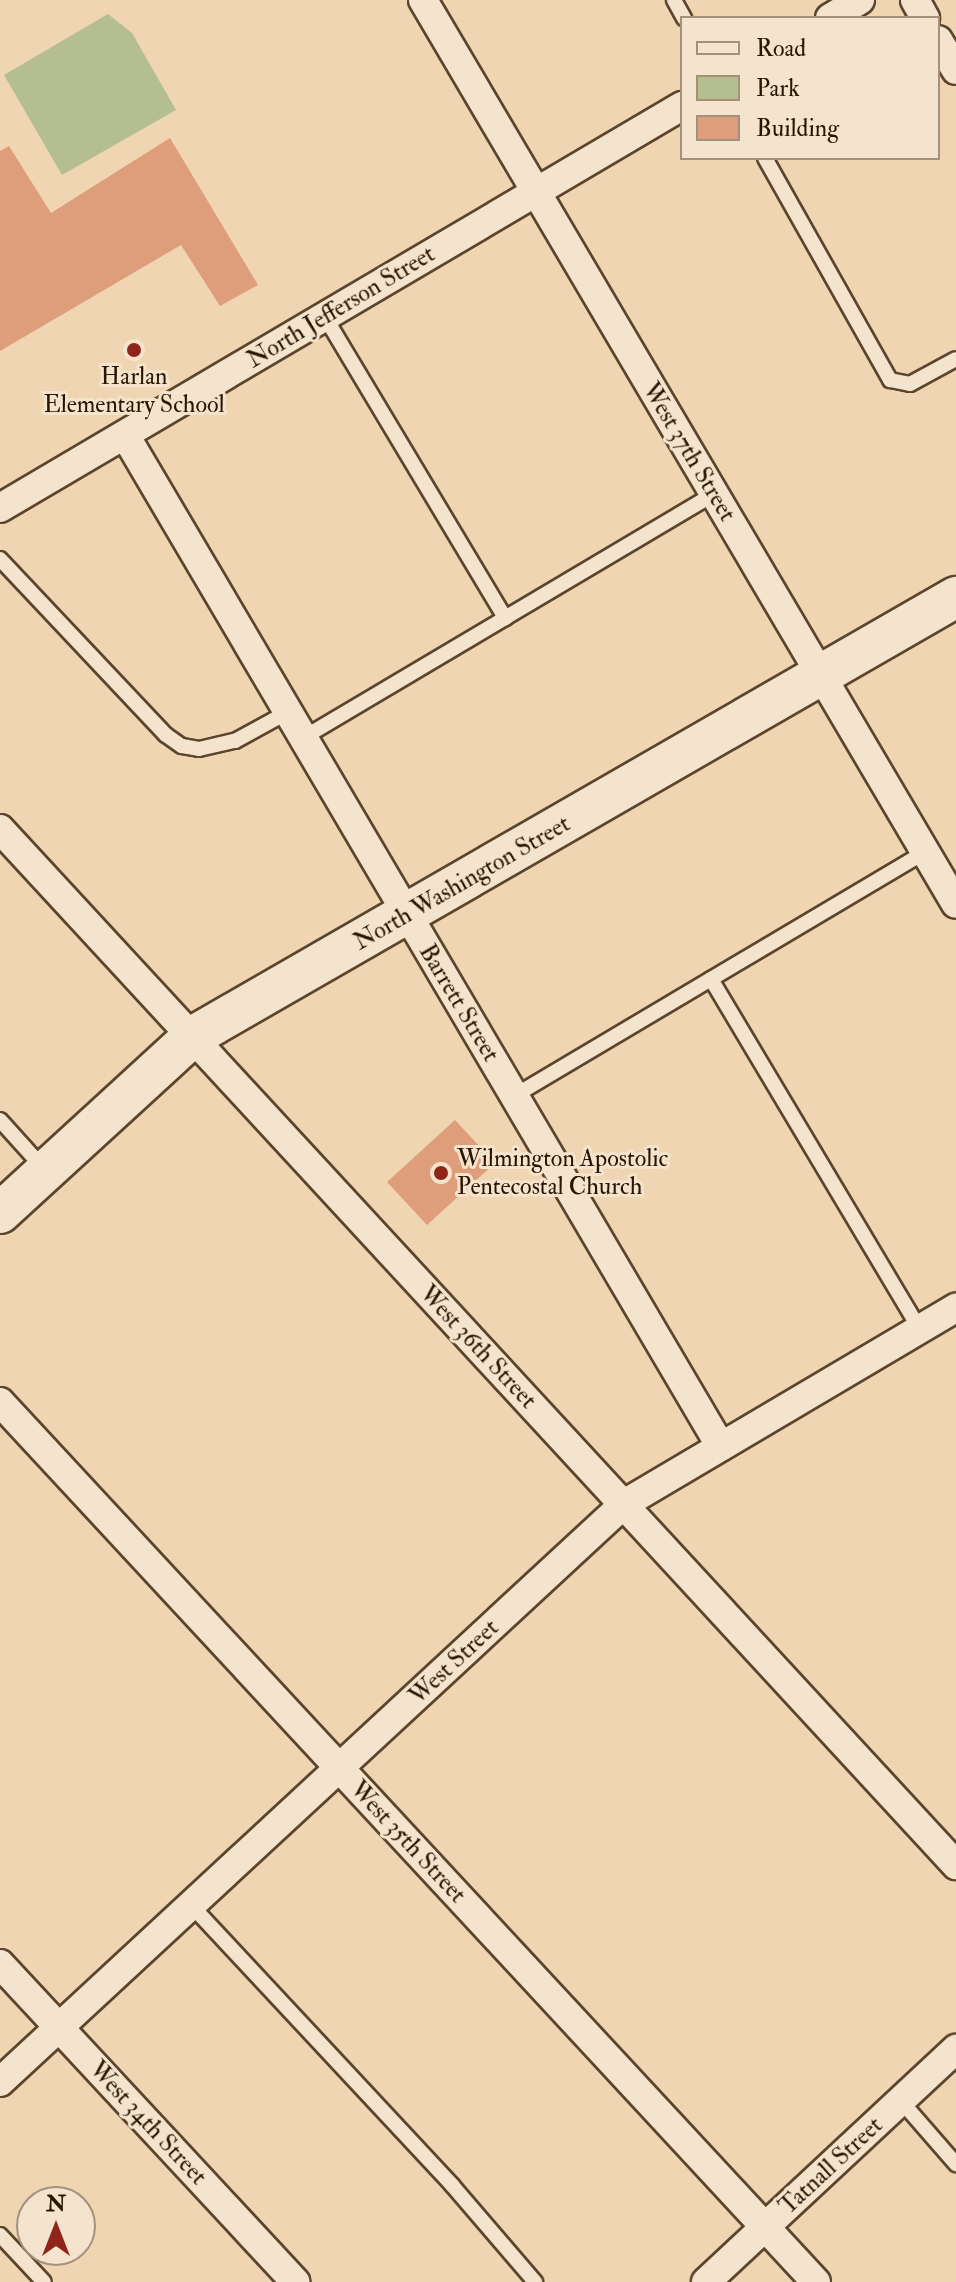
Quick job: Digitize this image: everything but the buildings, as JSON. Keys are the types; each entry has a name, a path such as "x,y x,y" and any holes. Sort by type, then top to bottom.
{"main road":[{"name":"North Washington Street","path":"0,1213 192,1037 956,597"}],"street":[{"name":"West 37th Street","path":"423,0 956,904"},
{"path":"833,16 860,0"},
{"path":"940,43 956,70"},
{"name":"North Jefferson Street","path":"0,508 680,107"},
{"name":"Barrett Street","path":"125,435 721,1447"},
{"name":"West 36th Street","path":"0,829 956,1865"},
{"name":"West Street","path":"0,2082 624,1504 956,1308"},
{"name":"West 35th Street","path":"0,1402 816,2282"},
{"name":"West 34th Street","path":"0,1964 296,2282"},
{"name":"Tatnall Street","path":"706,2282 956,2049"}],"lane":[{"path":"766,160 890,380 910,384 956,359"},
{"path":"325,317 505,618"},
{"path":"303,738 714,494"},
{"path":"0,559 166,735 182,746 199,749 235,741 288,712"},
{"path":"514,1096 925,852"},
{"path":"711,979 920,1329"},
{"path":"0,1120 46,1171"},
{"path":"191,1905 452,2185 535,2282"},
{"path":"901,2101 956,2164"},
{"path":"0,2235 44,2282"}],"green space":[{"path":"108,14 132,33 176,110 62,175 4,75"}],"place":[{"name":"Harlan Elementary School","path":"134,350"},
{"name":"Wilmington Apostolic Pentecostal Church","path":"441,1173"}]}
